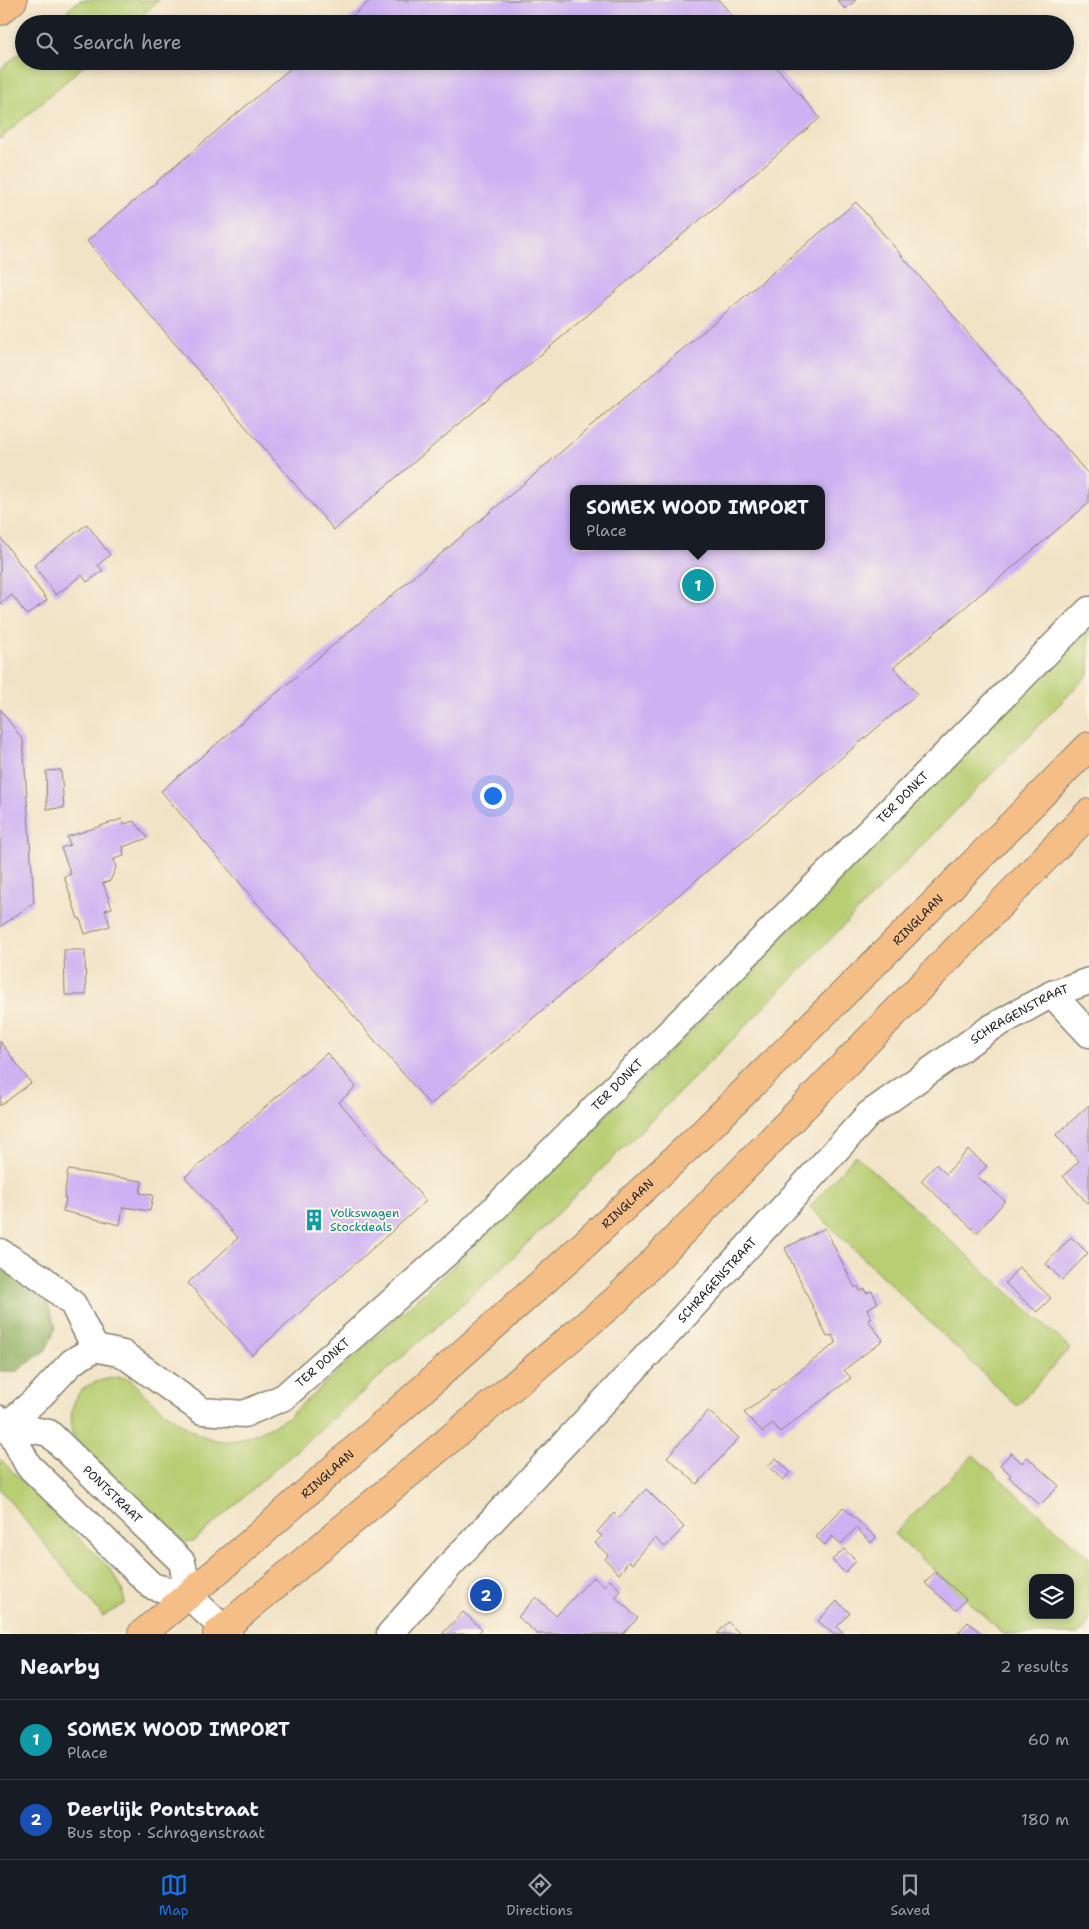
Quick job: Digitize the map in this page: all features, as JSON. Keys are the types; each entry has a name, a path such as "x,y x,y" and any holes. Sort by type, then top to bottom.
{"main road":[{"path":"0,11 13,0"},
{"name":"RINGLAAN","path":"142,1634 247,1546 574,1254 705,1131 910,928 1089,746"},
{"path":"223,1632 616,1300 1089,813"}],"street":[{"name":"TER DONKT","path":"95,1348 123,1354 202,1412 244,1414 284,1397 474,1229 1089,610"},
{"name":"SCHRAGENSTRAAT","path":"390,1634 452,1563 674,1327 869,1114 989,1029 1052,994 1089,981"},
{"path":"1052,994 1089,1034"},
{"path":"0,1252 42,1278 73,1304 95,1348 72,1362 41,1395 4,1422 28,1465 152,1586 189,1596 223,1632"},
{"name":"PONTSTRAAT","path":"4,1422 49,1433 182,1562 189,1596"}],"green space":[{"path":"80,0 159,0 142,15 62,15"},
{"path":"15,57 15,70 79,70 0,139 0,70"},
{"path":"1089,625 1089,674 730,1042 497,1273 194,1541 184,1542 73,1438 71,1416 75,1399 80,1392 96,1382 117,1377 131,1380 147,1397 173,1418 191,1430 211,1439 222,1441 238,1440 287,1418 471,1250 622,1100"},
{"path":"855,1155 1070,1348 1017,1406 810,1207"},
{"path":"0,1270 5,1271 48,1304 56,1327 46,1350 17,1371 0,1371"},
{"path":"973,1455 1089,1558 1089,1623 1079,1634 1004,1634 894,1534"},
{"path":"0,1459 110,1569 122,1588 125,1604 103,1616 0,1489"}],"building":[{"path":"371,0 719,0 732,15 354,15"},
{"path":"837,0 856,0 845,9"},
{"path":"288,70 779,70 820,118 334,530 87,241"},
{"path":"856,202 1089,475 1089,503 894,667 917,694 430,1105 161,791"},
{"path":"87,524 110,555 98,565 103,571 87,582 82,575 56,595 34,565"},
{"path":"0,537 47,600 27,615 12,595 0,604"},
{"path":"0,709 23,740 34,902 0,927"},
{"path":"61,770 64,808 47,809 46,771"},
{"path":"122,819 124,824 134,821 148,838 123,847 124,856 114,859 116,868 110,881 103,883 112,908 105,910 110,926 85,934 64,876 71,874 61,848 70,845 67,837"},
{"path":"64,950 85,950 86,995 65,995"},
{"path":"0,1041 31,1083 0,1106"},
{"name":"Volkswagen Stockdeals","path":"327,1053 356,1087 339,1102 426,1201 252,1355 188,1283 238,1238 185,1177"},
{"path":"1089,1105 1089,1205 1063,1176 1079,1161 1056,1135"},
{"path":"968,1150 987,1166 977,1176 1005,1201 977,1233 921,1181 936,1164 946,1174"},
{"path":"68,1170 142,1181 140,1193 153,1195 150,1211 123,1207 120,1225 63,1211 66,1199 64,1198"},
{"path":"825,1228 855,1288 858,1286 860,1291 865,1289 866,1293 872,1291 878,1303 867,1309 872,1319 868,1320 883,1340 844,1370 851,1378 780,1432 773,1423 763,1432 744,1413 836,1343 832,1335 827,1337 785,1248"},
{"path":"1071,1237 1088,1253 1062,1280 1046,1264"},
{"path":"1019,1267 1051,1298 1037,1312 1005,1283"},
{"path":"708,1411 739,1438 697,1484 667,1457"},
{"path":"1011,1453 1022,1463 1027,1457 1059,1486 1040,1505 1009,1477 1011,1475 1000,1465"},
{"path":"776,1458 790,1472 783,1480 768,1466"},
{"path":"646,1489 684,1527 665,1547 655,1538 632,1564 629,1561 619,1574 605,1559 608,1555 595,1543 602,1536 597,1532 614,1513 619,1518"},
{"path":"843,1507 876,1537 871,1543 856,1528 841,1544 832,1536 825,1545 816,1537"},
{"path":"844,1549 856,1561 845,1573 832,1560"},
{"path":"935,1572 966,1599 956,1610 925,1583"},
{"path":"593,1577 605,1586 610,1580 621,1591 615,1597 638,1618 623,1634 537,1634 518,1617 536,1597 556,1616"},
{"path":"837,1601 850,1613 837,1627 842,1634 833,1634 818,1621"},
{"path":"463,1612 482,1629 478,1634 442,1634"},
{"path":"728,1622 740,1634 717,1634"},
{"path":"968,1622 982,1634 957,1634"}],"place":[{"name":"SOMEX WOOD IMPORT","path":"698,585"},
{"name":"Volkswagen Stockdeals","path":"314,1220"},
{"name":"Deerlijk Pontstraat","path":"486,1595"}]}
